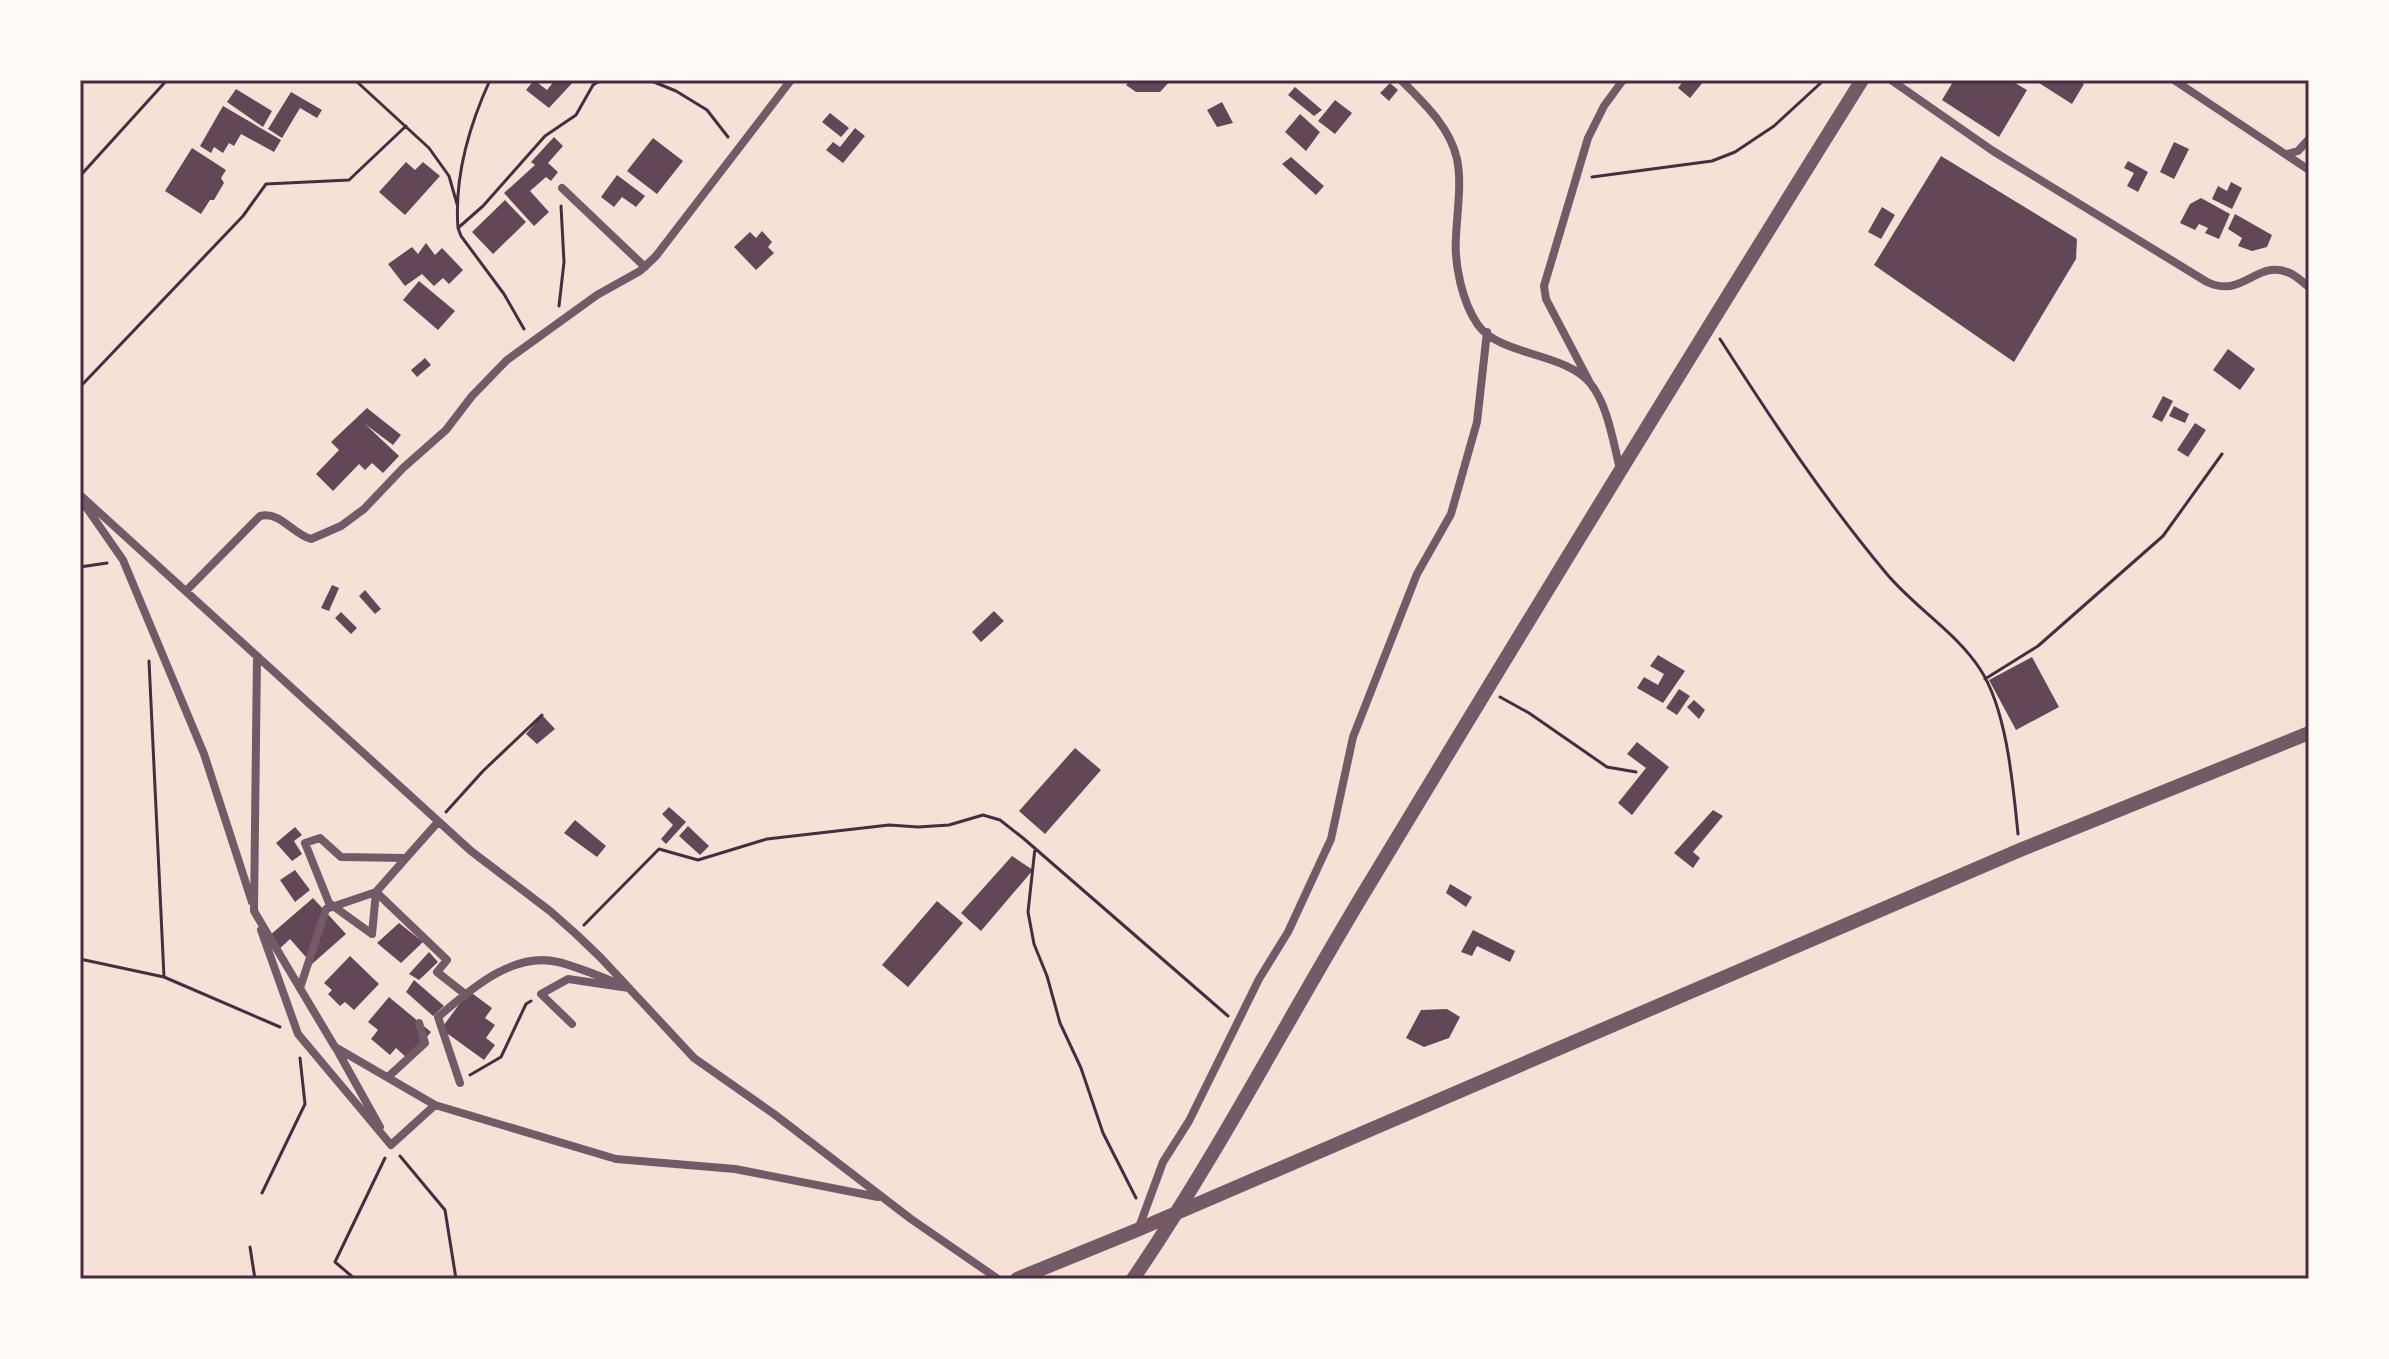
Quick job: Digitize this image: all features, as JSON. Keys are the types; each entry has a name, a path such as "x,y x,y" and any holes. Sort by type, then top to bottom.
{"street":[{"path":"186,591 260,516 275,516 301,536 311,539 353,518 446,430 482,384 507,360 597,295 634,275 656,256 791,80"},
{"path":"1401,80 1432,111 1457,158 1455,242 1464,295 1479,326 1496,339 1562,365 1589,382"},
{"path":"1620,469 1603,408 1546,299 1544,286 1588,138 1604,106 1623,80"},
{"path":"1133,1279 1179,1213 1336,939 1486,690 1862,80"},
{"path":"1891,80 1993,151 2207,282 2233,288 2264,271 2280,270 2291,273 2309,287"},
{"path":"2174,80 2309,170"},
{"path":"2287,154 2298,151 2309,139"},
{"path":"562,188 645,267"},
{"path":"1137,1230 1163,1162 1189,1121 1259,979 1288,932 1331,839 1353,737 1417,574 1451,514 1477,422 1487,332"},
{"path":"80,497 438,822 576,934 694,1058 774,1114 882,1198 998,1279"},
{"path":"80,497 123,560 204,754 254,911 298,1034 391,1145"},
{"path":"257,656 254,911 391,1145"},
{"path":"1017,1279 1179,1213 2020,850 2309,733"},
{"path":"300,988 326,909 376,892 438,822"},
{"path":"376,892 372,934 329,903 305,843 320,838 341,857 406,858"},
{"path":"376,892 447,960 437,972 465,994"},
{"path":"460,1083 438,1017 465,994 511,964 555,961 629,988"},
{"path":"572,1024 541,994 568,979 629,988"},
{"path":"388,1077 425,1043 419,1023"},
{"path":"335,1047 435,1105 616,1159 735,1169 882,1198"},
{"path":"391,1145 435,1105"}],"path":[{"path":"80,176 167,80"},
{"path":"355,80 429,148 449,176 459,208"},
{"path":"490,80 466,140 458,228 504,294 532,343"},
{"path":"458,228 483,206 545,136 576,115 593,85 601,80"},
{"path":"649,80 676,91 707,110 731,140 736,152"},
{"path":"1577,179 1712,161 1735,152 1774,126 1824,80"},
{"path":"80,387 243,216 266,184 349,180 406,126"},
{"path":"556,326 564,262 562,188"},
{"path":"1710,324 1843,522 1896,585 1964,649 1981,670 1993,697 2009,757 2020,850"},
{"path":"1985,679 2038,646 2163,536 2222,454"},
{"path":"80,567 123,560"},
{"path":"148,648 164,977"},
{"path":"1486,690 1529,713 1607,767 1636,772"},
{"path":"438,822 483,771 542,715"},
{"path":"576,934 659,849 698,860 767,839 889,825 949,825 983,815 1000,820 1035,848 1237,1023"},
{"path":"1035,848 1028,912 1034,944 1060,1023 1081,1068 1103,1133 1144,1213"},
{"path":"80,959 164,977 298,1034 305,1104 262,1193"},
{"path":"460,1083 501,1057 526,1004 541,994"},
{"path":"355,1279 335,1262 391,1145 445,1210 456,1279"},
{"path":"250,1247 255,1279"}],"building":[{"path":"534,80 547,90 555,80 575,80 549,108 526,90"},
{"path":"1131,80 1171,80 1160,92 1136,92 1126,85"},
{"path":"1684,80 1704,81 1690,98 1678,88"},
{"path":"1954,80 2010,80 2027,90 1999,137 1942,100"},
{"path":"2040,80 2077,80 2084,84 2072,104 2039,83"},
{"path":"1390,83 1398,90 1389,101 1380,93"},
{"path":"1295,87 1322,110 1314,116 1288,95"},
{"path":"236,89 272,111 263,127 227,102"},
{"path":"291,92 322,110 317,118 300,108 282,138 268,129"},
{"path":"1335,100 1352,113 1335,134 1318,121"},
{"path":"1222,102 1233,123 1217,127 1207,110"},
{"path":"223,106 281,140 274,152 241,134 234,146 229,143 223,153 214,147 211,153 200,146"},
{"path":"830,113 849,128 841,137 822,122"},
{"path":"1300,114 1320,132 1306,151 1285,132"},
{"path":"855,128 865,136 843,163 826,150 833,142 840,147"},
{"path":"554,137 563,146 548,163 558,172 551,181 546,177 530,191 549,212 534,226 504,193 535,165 531,162"},
{"path":"653,138 683,161 657,194 627,171"},
{"path":"2174,142 2189,149 2174,179 2160,172"},
{"path":"192,148 226,170 221,178 224,183 201,214 165,191"},
{"path":"1941,156 2077,239 2076,259 2014,362 1874,265"},
{"path":"1291,157 1324,186 1316,195 1282,164"},
{"path":"2128,161 2148,172 2138,192 2127,186 2134,173 2124,168"},
{"path":"406,162 415,170 423,162 440,176 405,215 379,192"},
{"path":"617,175 645,196 636,207 622,197 614,207 601,197"},
{"path":"2231,182 2242,188 2232,209 2212,199 2218,186 2227,191"},
{"path":"2201,198 2230,214 2219,239 2205,233 2208,228 2199,224 2195,230 2180,223 2190,204"},
{"path":"505,200 526,222 493,254 472,232"},
{"path":"1882,207 1895,215 1881,239 1868,232"},
{"path":"2235,214 2272,235 2267,247 2252,251 2238,246 2242,238 2228,229"},
{"path":"762,231 772,242 768,247 774,253 756,270 734,247 750,232 756,238"},
{"path":"426,243 435,255 442,248 463,270 449,284 443,278 434,286 422,274 405,286 388,264 412,247 418,254"},
{"path":"419,281 455,311 438,330 403,300"},
{"path":"2228,349 2255,369 2240,390 2213,370"},
{"path":"425,358 431,365 417,377 411,370"},
{"path":"2163,396 2173,401 2162,422 2152,417"},
{"path":"2174,406 2189,414 2185,423 2169,416"},
{"path":"367,408 401,435 393,445 365,424 399,456 383,473 372,463 365,470 359,464 333,491 316,474 339,450 331,442"},
{"path":"2195,423 2206,430 2188,457 2177,450"},
{"path":"332,585 339,588 329,611 321,608"},
{"path":"365,590 381,609 375,614 359,596"},
{"path":"994,611 1004,621 981,642 972,632"},
{"path":"341,612 357,628 351,634 335,618"},
{"path":"1658,655 1685,671 1663,703 1637,688 1644,677 1658,685 1664,674 1650,666"},
{"path":"2032,657 2059,707 2016,730 1989,680"},
{"path":"1679,689 1690,696 1677,715 1666,708"},
{"path":"1694,700 1705,710 1699,719 1687,707"},
{"path":"542,715 555,729 537,744 526,734"},
{"path":"1637,742 1669,767 1632,815 1618,803 1646,768 1627,754"},
{"path":"1075,748 1101,770 1045,834 1019,811"},
{"path":"669,807 686,822 666,844 661,839 673,825 662,814"},
{"path":"1713,810 1723,816 1693,852 1700,858 1693,868 1674,853"},
{"path":"575,820 606,846 597,857 564,833"},
{"path":"688,826 709,846 700,855 679,836"},
{"path":"295,827 302,835 294,841 302,854 292,861 276,843"},
{"path":"1012,856 1033,870 981,931 961,913"},
{"path":"295,870 310,890 295,902 280,880"},
{"path":"1450,884 1472,897 1466,907 1446,893"},
{"path":"313,898 346,934 312,964 290,939 276,952 269,936"},
{"path":"937,901 963,923 908,987 882,965"},
{"path":"399,923 423,942 401,963 377,943"},
{"path":"1473,930 1515,951 1510,962 1477,946 1472,956 1461,952"},
{"path":"429,952 438,962 419,980 409,974"},
{"path":"350,956 379,984 354,1010 345,1002 340,1006 328,994 332,990 324,983"},
{"path":"414,980 444,1006 433,1016 406,992"},
{"path":"469,991 492,1008 485,1018 495,1025 486,1038 495,1045 484,1060 441,1029"},
{"path":"389,997 431,1032 408,1059 396,1048 390,1055 371,1039 378,1030 368,1022"},
{"path":"1447,1009 1460,1017 1449,1038 1424,1047 1406,1038 1421,1010"}]}
